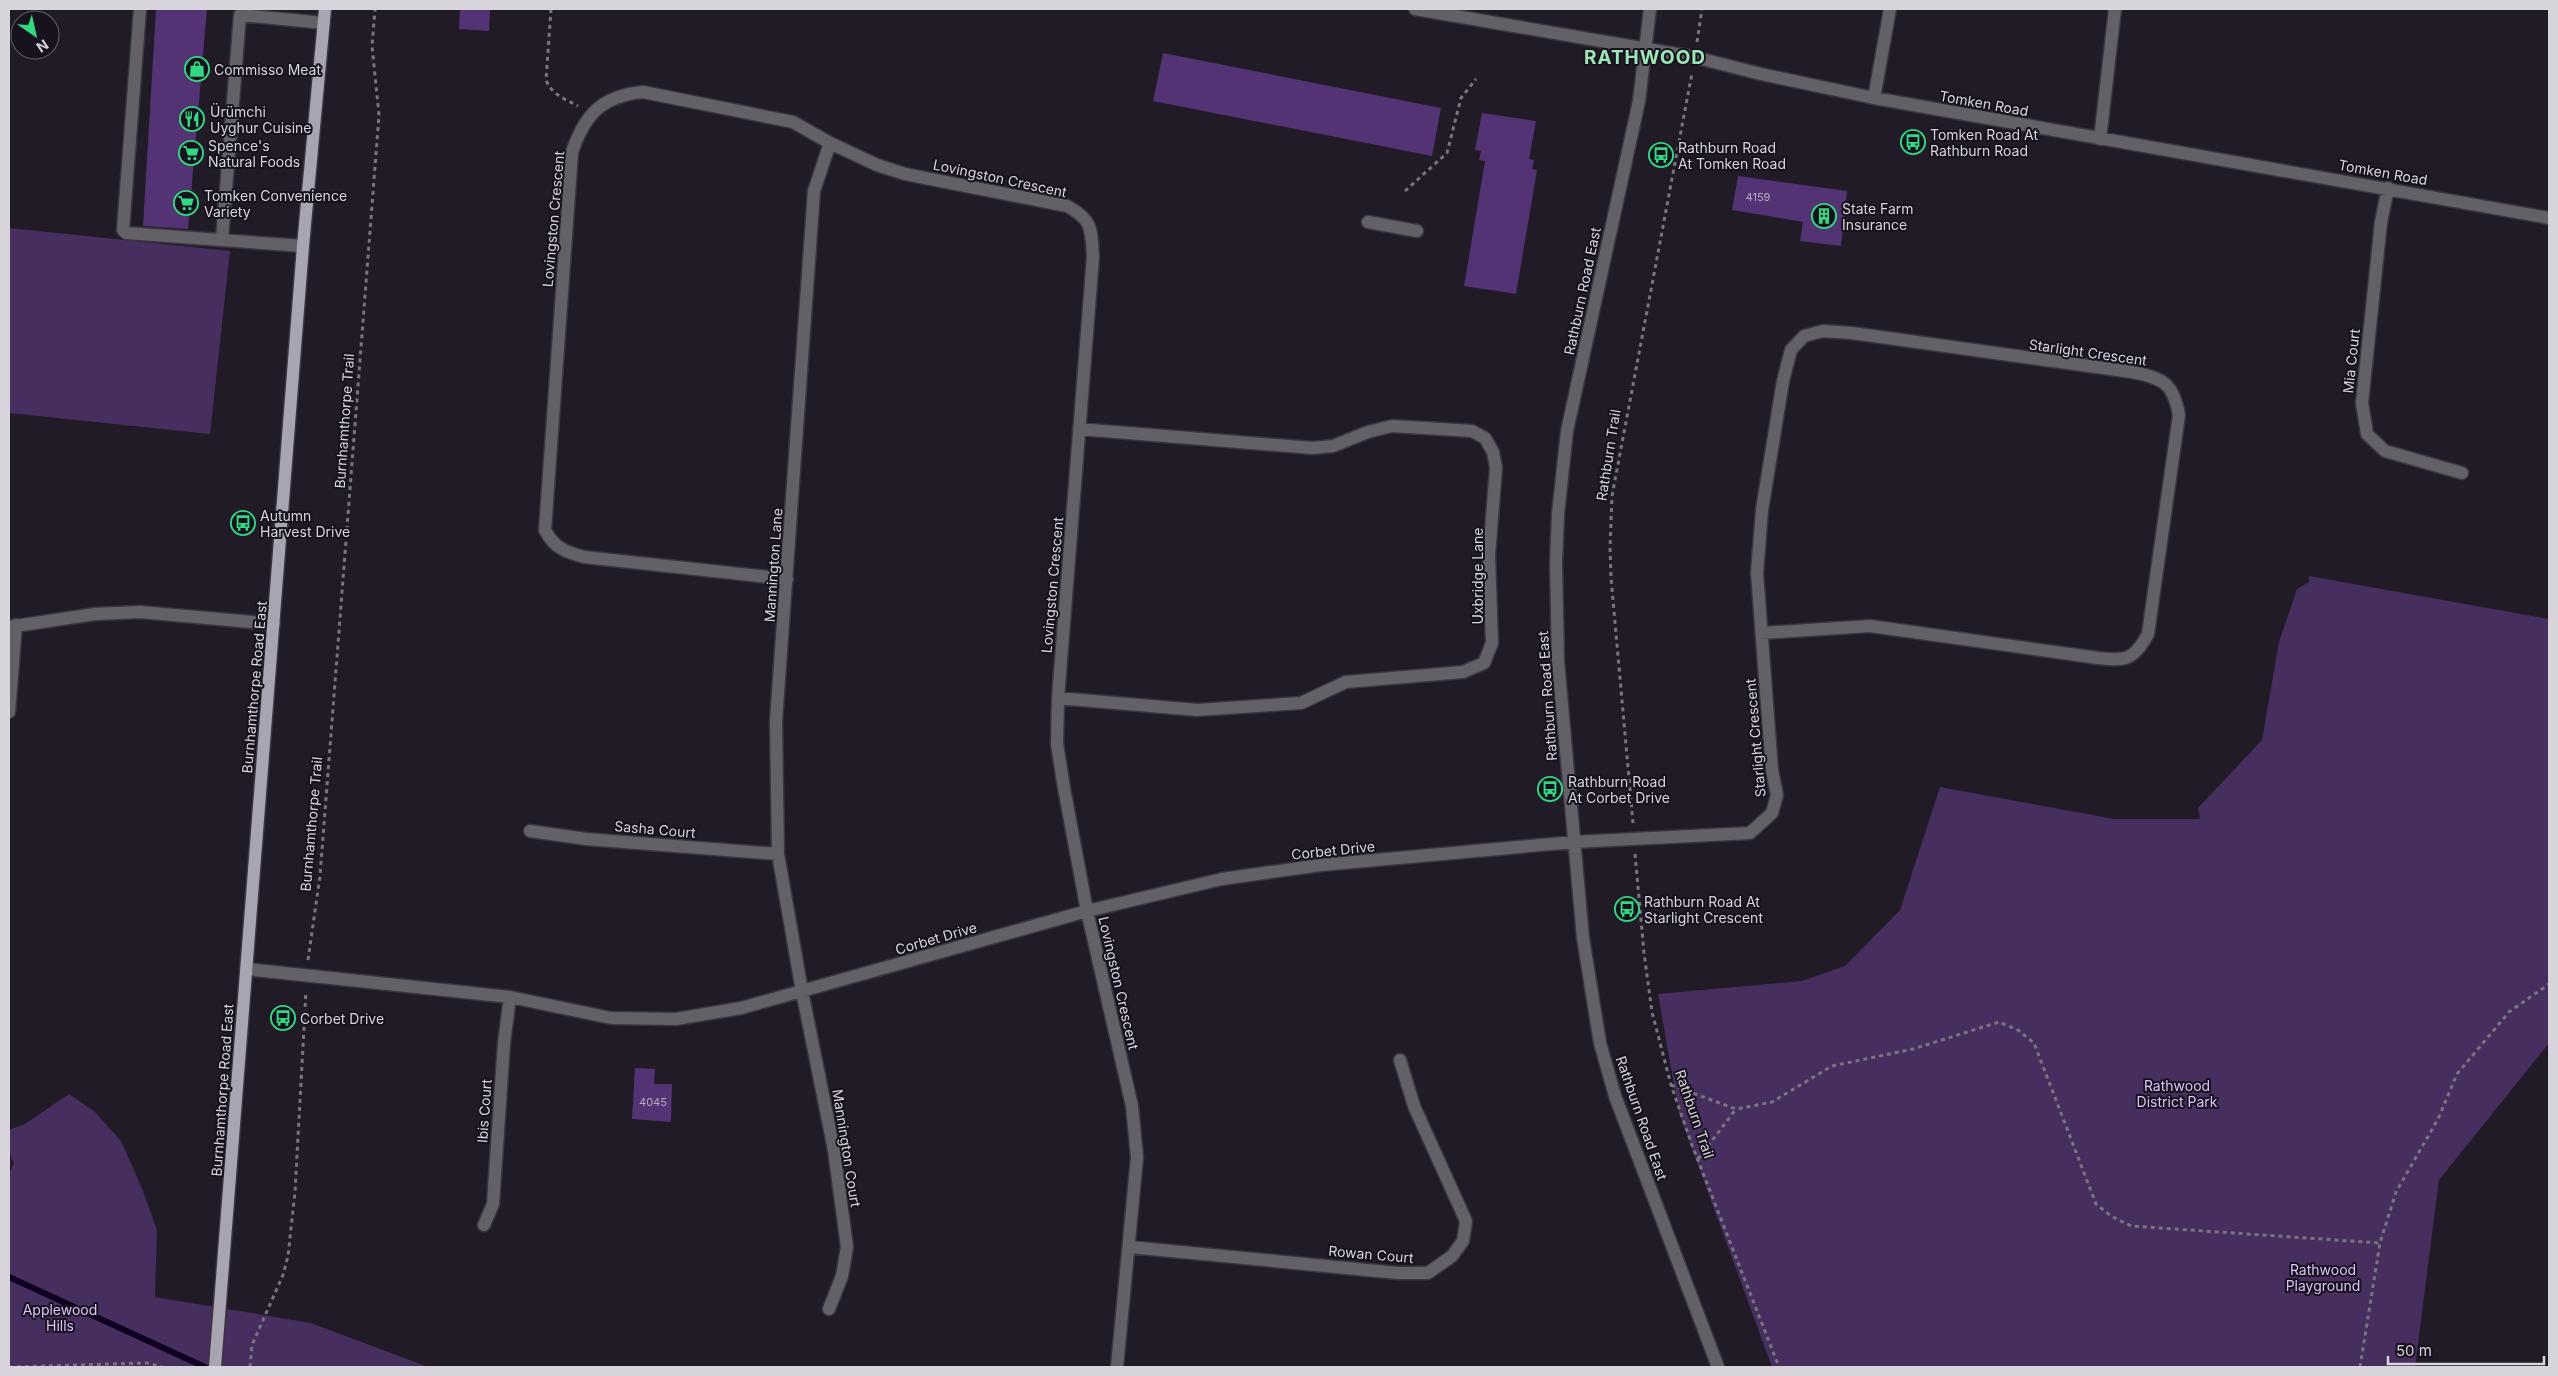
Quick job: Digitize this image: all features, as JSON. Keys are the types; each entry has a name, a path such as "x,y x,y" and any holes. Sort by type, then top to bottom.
{"main road":[{"name":"Burnhamthorpe Road East","path":"215,1367 303,246 325,9"}],"street":[{"path":"140,9 123,230 126,233 303,246"},
{"name":"Tomken Road","path":"1415,9 1694,57 1761,74 1874,98 2549,218"},
{"name":"Rathburn Road East","path":"1650,9 1639,101 1567,431 1558,514 1556,563 1558,661 1583,938 1600,1043 1615,1096 1718,1367"},
{"path":"1874,98 1890,9"},
{"path":"2100,139 2115,9"},
{"path":"222,239 240,15 324,23"},
{"name":"Lovingston Crescent","path":"787,579 584,557 564,551 551,542 545,530 572,152 579,131 592,113 606,102 622,94 643,92 793,122 830,143 877,165 905,174 1067,206 1082,214 1091,226 1093,257 1058,698 1057,744 1087,911 1132,1106 1137,1157 1130,1247 1117,1367"},
{"name":"Mannington Lane","path":"802,991 778,854 776,721 814,191 830,143"},
{"name":"Mia Court","path":"2388,188 2381,222 2362,403 2367,434 2385,450 2462,473"},
{"path":"1368,222 1417,232"},
{"name":"Starlight Crescent","path":"1634,840 1750,833 1772,813 1777,795 1772,770 1757,573 1762,510 1783,381 1791,350 1804,336 1823,331 1852,333 2132,372 2156,377 2168,385 2176,398 2179,415 2148,634 2140,650 2130,657 2117,660 2098,658 1870,626 1762,633"},
{"name":"Uxbridge Lane","path":"1058,698 1197,710 1301,703 1346,682 1464,672 1484,663 1492,643 1489,555 1496,468 1493,452 1486,438 1472,431 1392,426 1368,432 1333,446 1314,448 1079,429"},
{"path":"9,712 12,626 95,614 140,612 274,624"},
{"name":"Sasha Court","path":"530,831 586,839 778,854"},
{"name":"Corbet Drive","path":"246,969 510,997 611,1018 676,1019 741,1008 1087,911 1222,879 1321,865 1574,842 1634,840"},
{"name":"Mannington Court","path":"802,991 834,1150 847,1247 842,1276 829,1308"},
{"name":"Ibis Court","path":"484,1225 493,1204 504,1043 510,997"},
{"name":"Rowan Court","path":"1130,1247 1396,1273 1428,1273 1452,1256 1463,1241 1466,1221 1414,1106 1400,1060"}],"path":[{"name":"Burnhamthorpe Trail","path":"308,954 320,876 379,115 372,46 375,9"},
{"path":"551,9 546,80 550,88 558,96 592,113"},
{"path":"1405,191 1447,153 1461,98 1476,79"},
{"name":"Rathburn Trail","path":"1632,812 1611,578 1612,496 1668,190 1686,108"},
{"name":"Rathburn Trail","path":"1635,857 1644,953 1652,1012 1671,1085 1779,1367"},
{"path":"2360,1367 2380,1243 2396,1192 2438,1119 2457,1074 2509,1012 2549,984"},
{"path":"250,1367 252,1345 283,1275 288,1256 295,1192 306,992"},
{"path":"1671,1085 1736,1109 1772,1102 1832,1066 1914,1049 1999,1022 2018,1030 2034,1043 2096,1204 2111,1216 2131,1226 2380,1243"},
{"path":"1698,1159 1736,1109"},
{"path":"9,1367 147,1364 162,1367"}],"green space":[{"path":"9,228 230,251 210,434 9,413"},
{"name":"Rathwood District Park","path":"2309,576 2549,619 2549,1043 2439,1180 2415,1367 1772,1367 1679,1113 1658,994 1802,981 1845,966 1900,910 1940,787 2114,819 2200,819 2198,808 2262,740 2279,642 2297,589 2309,582"},
{"name":"Applewood Hills","path":"69,1094 95,1112 121,1141 143,1191 157,1230 155,1297 311,1323 428,1367 9,1367 9,1173 14,1163 9,1153 9,1130 25,1124"}],"building":[{"path":"156,9 207,9 188,229 143,226"},
{"path":"460,9 490,9 489,31 459,29"},
{"path":"1163,53 1441,108 1432,156 1153,101"},
{"path":"1482,113 1536,121 1529,159 1534,160 1532,169 1537,170 1516,294 1464,286 1485,161 1479,160 1481,151 1475,150"},
{"path":"1738,176 1847,191 1841,246 1800,241 1803,222 1732,210"},
{"path":"635,1068 655,1069 654,1084 672,1084 671,1122 632,1119"}],"waterway":[{"path":"9,1277 205,1367"}],"place":[{"name":"Commisso Meat","path":"197,69"},
{"name":"Ürümchi Uyghur Cuisine","path":"192,119"},
{"name":"Tomken Road At Rathburn Road","path":"1913,142"},
{"name":"Spence's Natural Foods","path":"191,153"},
{"name":"Rathburn Road At Tomken Road","path":"1661,155"},
{"name":"Tomken Convenience Variety","path":"186,203"},
{"name":"State Farm Insurance","path":"1824,216"},
{"name":"Autumn Harvest Drive","path":"243,523"},
{"name":"Rathburn Road At Corbet Drive","path":"1550,789"},
{"name":"Rathburn Road At Starlight Crescent","path":"1627,909"},
{"name":"Corbet Drive","path":"283,1018"}],"district":[{"name":"RATHWOOD","path":"1645,57"}],"park label":[{"name":"Rathwood Playground","path":"2323,1278"}]}
